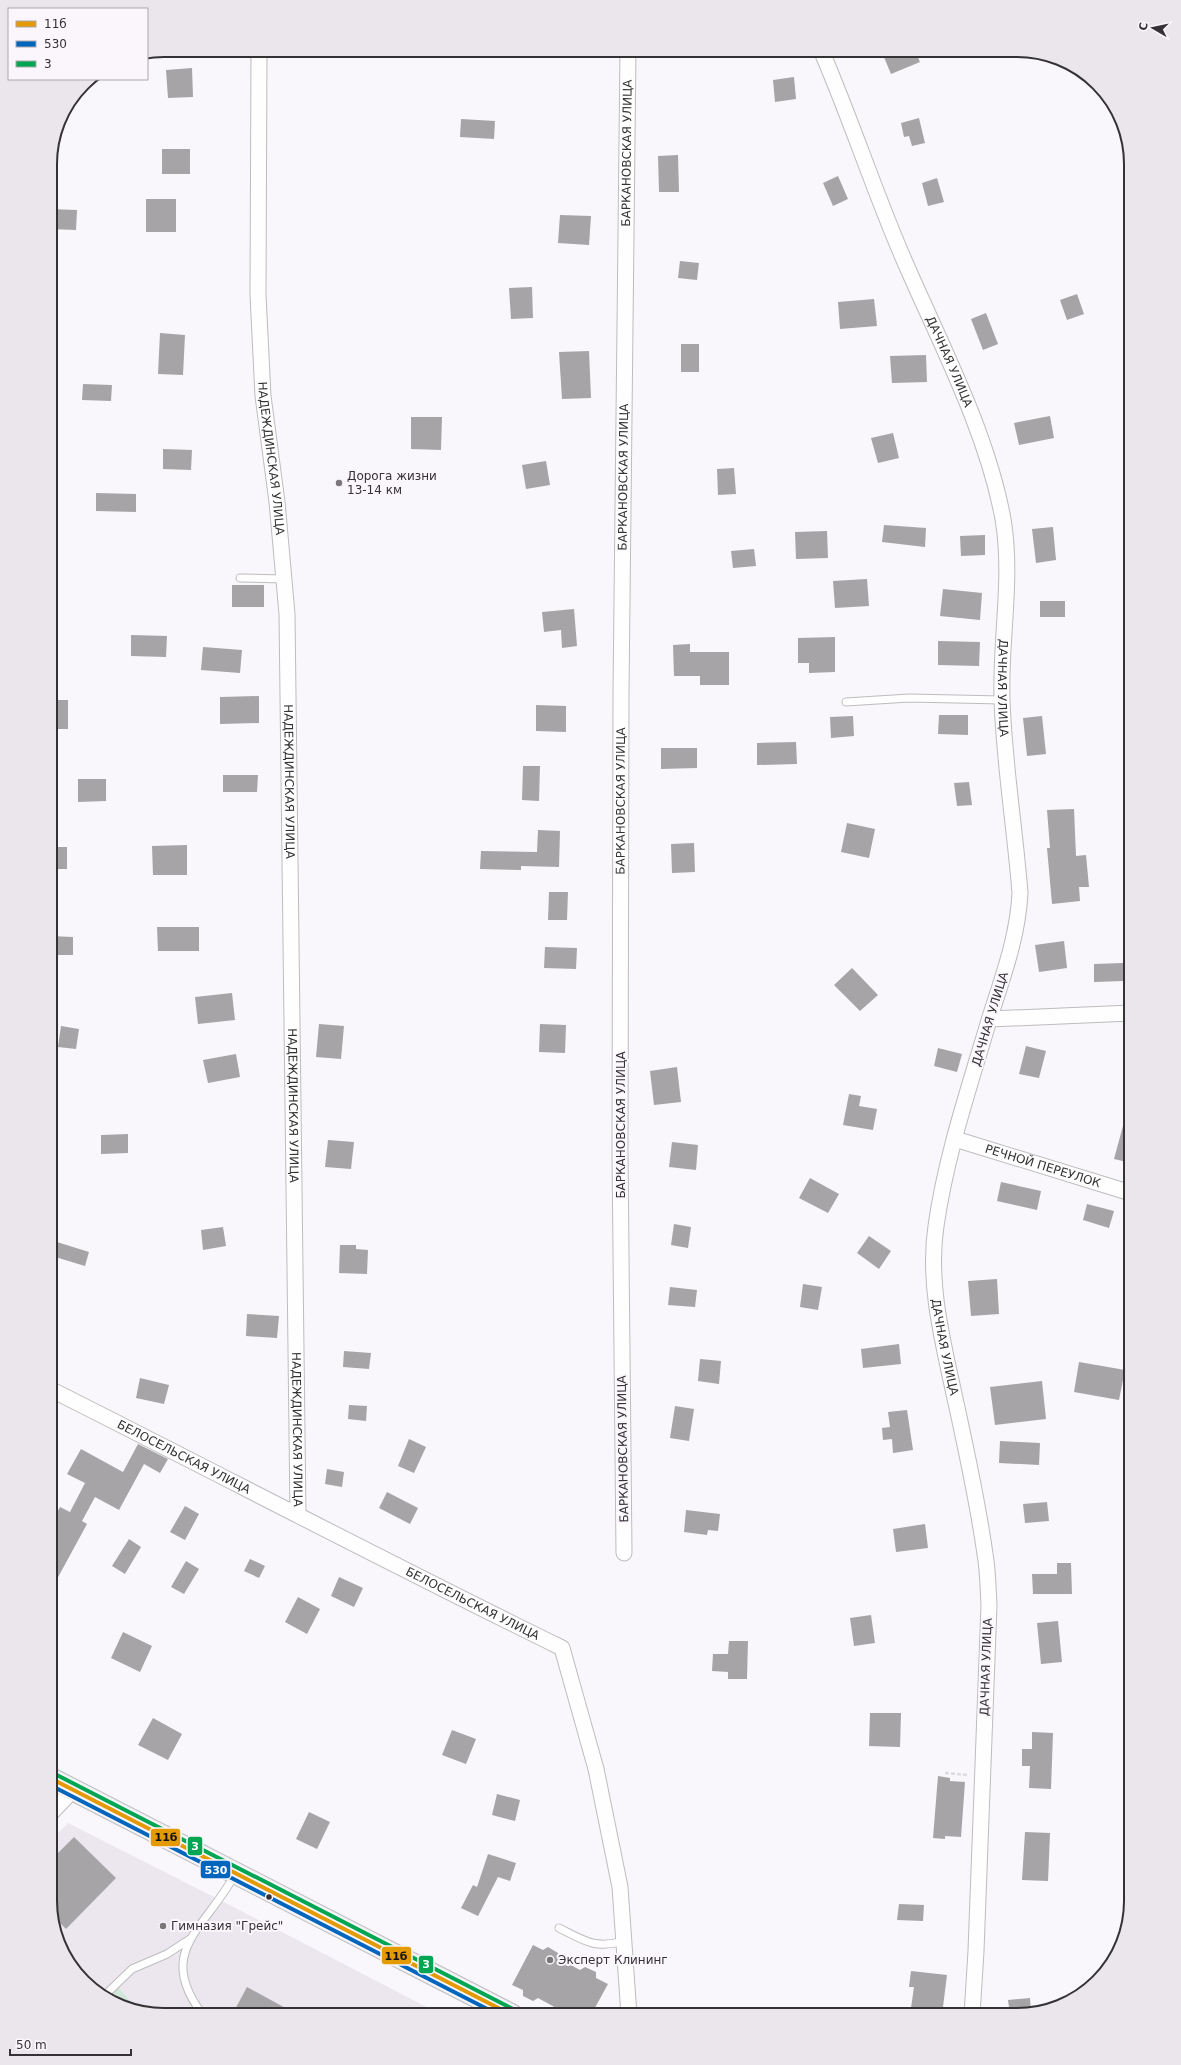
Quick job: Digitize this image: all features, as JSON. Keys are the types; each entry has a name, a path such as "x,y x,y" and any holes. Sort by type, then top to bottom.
{"street":[{"name":"НАДЕЖДИНСКАЯ УЛИЦА","path":"259,57 258,295 263,396 277,502 287,614 298,1514"},
{"name":"БАРКАНОВСКАЯ УЛИЦА","path":"624,1553 620,1152 621,733 628,57"},
{"name":"ДАЧНАЯ УЛИЦА","path":"824,57 853,127 867,170 902,257 970,413 984,449 1003,519 1006,546 1002,700 1008,781 1020,893 1019,910 1014,936 955,1139 936,1226 933,1268 935,1295 969,1462 986,1556 988,1605 972,2008"},
{"path":"990,1018 1124,1012"},
{"name":"РЕЧНОЙ ПЕРЕУЛОК","path":"955,1139 1124,1191"},
{"name":"БЕЛОСЕЛЬСКАЯ УЛИЦА","path":"57,1393 298,1514 429,1583 562,1648 596,1769 620,1887 629,2008"},
{"path":"57,1782 498,2008"},
{"path":"57,1807 73,1790"}],"lane":[{"path":"240,578 284,579"},
{"path":"846,702 908,698 1002,700"},
{"path":"197,2008 191,2000 183,1979 183,1958 190,1939 220,1900 235,1873"},
{"path":"559,1928 590,1944 609,1946 624,1941"},
{"path":"108,1992 132,1969 167,1954 190,1939"}],"path":[{"path":"945,1773 963,1774 982,1778"}],"shaded area":[{"name":"Гимназия \"Грейс\"","path":"68,1823 428,2008 157,2008 143,2006 117,1997 93,1982 83,1972 75,1961 65,1942 58,1915 57,1834"}],"green space":[{"path":"118,1987 131,2003 117,1997 110,1993"}],"building":[{"path":"884,57 918,57 920,62 891,74"},
{"path":"192,68 193,97 168,98 166,70"},
{"path":"794,77 796,99 775,102 773,80"},
{"path":"919,118 925,143 912,146 909,136 904,137 901,123"},
{"path":"461,119 495,121 494,139 460,137"},
{"path":"162,149 190,149 190,174 162,174"},
{"path":"678,155 679,192 659,192 658,156"},
{"path":"838,176 848,199 833,206 823,183"},
{"path":"937,178 944,202 928,206 922,183"},
{"path":"146,199 176,199 176,232 146,232"},
{"path":"57,209 77,210 76,230 57,229"},
{"path":"560,215 591,216 589,245 558,243"},
{"path":"680,261 699,263 697,280 678,278"},
{"path":"532,287 533,318 511,319 509,288"},
{"path":"1077,294 1084,314 1067,320 1060,300"},
{"path":"874,299 877,326 840,329 838,302"},
{"path":"986,313 998,344 983,350 971,319"},
{"path":"160,333 185,335 183,375 158,374"},
{"path":"681,344 699,344 699,372 681,372"},
{"path":"589,351 591,398 562,399 559,352"},
{"path":"926,355 927,382 892,383 890,356"},
{"path":"83,384 112,385 111,401 82,400"},
{"path":"1050,416 1054,438 1019,445 1014,423"},
{"path":"411,417 442,417 441,450 411,449"},
{"path":"893,433 899,458 878,463 871,438"},
{"path":"163,449 192,450 191,470 163,469"},
{"path":"546,461 550,485 526,489 522,465"},
{"path":"734,468 736,494 718,495 717,469"},
{"path":"96,493 136,494 136,512 96,511"},
{"path":"884,525 926,528 925,547 882,542"},
{"path":"1053,527 1056,560 1036,563 1032,529"},
{"path":"827,531 828,558 796,559 795,532"},
{"path":"985,535 985,555 961,556 960,536"},
{"path":"754,549 756,566 733,568 731,551"},
{"path":"867,579 869,606 835,608 833,581"},
{"path":"232,585 264,585 264,607 232,607"},
{"path":"943,589 982,593 980,620 940,616"},
{"path":"1040,601 1065,601 1065,617 1040,617"},
{"path":"574,609 577,646 562,648 561,630 544,632 542,612"},
{"path":"131,635 167,636 166,657 131,656"},
{"path":"835,637 835,672 809,673 809,663 798,663 798,638"},
{"path":"938,641 980,642 979,666 938,665"},
{"path":"690,644 690,652 729,652 729,685 700,685 700,676 674,676 673,645"},
{"path":"203,647 242,650 240,673 201,670"},
{"path":"259,696 259,723 220,724 220,697"},
{"path":"57,700 68,700 68,729 57,729"},
{"path":"536,705 566,706 566,732 536,731"},
{"path":"939,715 968,715 968,735 938,734"},
{"path":"853,716 854,736 831,738 830,717"},
{"path":"1042,716 1046,754 1027,756 1023,718"},
{"path":"796,742 797,764 757,765 757,743"},
{"path":"661,748 697,748 697,768 661,769"},
{"path":"523,766 540,766 539,801 522,800"},
{"path":"223,775 258,775 257,792 223,792"},
{"path":"78,779 106,779 106,801 78,802"},
{"path":"969,782 972,805 957,806 954,783"},
{"path":"1074,809 1076,856 1086,855 1089,887 1079,887 1080,901 1052,904 1047,848 1050,848 1047,810"},
{"path":"847,823 875,829 869,858 841,852"},
{"path":"538,830 560,831 559,867 521,866 521,870 480,869 481,851 537,852"},
{"path":"694,843 695,872 672,873 671,844"},
{"path":"187,845 187,875 153,875 152,846"},
{"path":"57,847 67,847 67,869 57,869"},
{"path":"549,892 568,892 567,920 548,920"},
{"path":"157,927 199,927 199,951 158,951"},
{"path":"57,936 73,937 73,955 57,955"},
{"path":"1064,941 1067,968 1039,972 1035,945"},
{"path":"545,947 577,948 576,969 544,968"},
{"path":"1123,963 1124,981 1094,982 1094,964"},
{"path":"852,968 878,995 860,1011 834,985"},
{"path":"232,993 235,1020 198,1024 195,997"},
{"path":"319,1024 344,1026 341,1059 316,1057"},
{"path":"540,1024 566,1025 565,1053 539,1052"},
{"path":"61,1026 79,1029 76,1049 58,1047"},
{"path":"1026,1046 1046,1051 1039,1078 1019,1074"},
{"path":"938,1048 962,1054 957,1072 934,1066"},
{"path":"236,1054 240,1077 208,1083 203,1060"},
{"path":"677,1067 681,1102 654,1105 650,1071"},
{"path":"849,1094 861,1096 859,1106 877,1109 873,1130 843,1125"},
{"path":"1124,1122 1124,1161 1114,1159"},
{"path":"128,1134 128,1153 101,1154 101,1135"},
{"path":"328,1140 354,1142 351,1169 325,1167"},
{"path":"672,1142 698,1145 696,1170 669,1167"},
{"path":"810,1178 839,1194 828,1213 799,1198"},
{"path":"1001,1182 1041,1191 1037,1210 997,1201"},
{"path":"1087,1204 1114,1211 1109,1228 1083,1220"},
{"path":"674,1224 691,1227 688,1248 671,1245"},
{"path":"223,1227 226,1246 203,1250 201,1230"},
{"path":"869,1236 891,1251 879,1269 857,1253"},
{"path":"57,1242 89,1252 85,1266 57,1258"},
{"path":"340,1245 356,1245 356,1249 368,1250 367,1274 339,1273"},
{"path":"997,1279 999,1314 971,1316 968,1281"},
{"path":"803,1284 822,1287 818,1310 800,1307"},
{"path":"670,1287 697,1290 695,1307 668,1305"},
{"path":"247,1314 279,1316 277,1338 246,1336"},
{"path":"899,1344 901,1364 863,1368 861,1349"},
{"path":"344,1351 371,1353 369,1369 343,1367"},
{"path":"700,1359 721,1361 719,1384 698,1381"},
{"path":"1079,1362 1124,1370 1119,1400 1074,1392"},
{"path":"140,1378 169,1385 164,1404 136,1398"},
{"path":"1042,1381 1046,1419 995,1425 990,1387"},
{"path":"349,1405 367,1406 366,1421 348,1419"},
{"path":"675,1406 694,1409 689,1441 670,1438"},
{"path":"907,1410 913,1450 893,1453 892,1439 883,1440 882,1428 890,1427 888,1412"},
{"path":"409,1439 426,1447 414,1473 398,1466"},
{"path":"1000,1441 1040,1443 1039,1465 999,1463"},
{"path":"138,1444 168,1459 160,1473 144,1464 119,1510 95,1497 82,1521 87,1524 57,1579 57,1512 60,1507 70,1512 85,1483 67,1474 81,1449 123,1472"},
{"path":"327,1469 344,1472 342,1487 325,1484"},
{"path":"387,1492 418,1508 410,1524 379,1508"},
{"path":"1047,1502 1049,1521 1025,1523 1023,1504"},
{"path":"185,1506 199,1514 185,1540 170,1532"},
{"path":"686,1510 720,1514 718,1531 708,1530 707,1535 684,1532"},
{"path":"925,1524 928,1548 896,1552 893,1529"},
{"path":"129,1539 141,1547 125,1574 112,1566"},
{"path":"250,1559 265,1566 259,1578 244,1571"},
{"path":"186,1561 199,1569 184,1594 171,1587"},
{"path":"1057,1563 1071,1563 1072,1594 1033,1594 1032,1574 1057,1574"},
{"path":"339,1577 363,1588 354,1607 331,1596"},
{"path":"298,1597 320,1609 307,1634 285,1622"},
{"path":"871,1615 875,1643 854,1646 850,1618"},
{"path":"1058,1621 1062,1662 1041,1664 1037,1623"},
{"path":"123,1632 152,1646 140,1672 111,1658"},
{"path":"729,1641 748,1641 747,1679 728,1679 728,1672 712,1671 713,1654 728,1654"},
{"path":"870,1713 901,1713 900,1747 869,1746"},
{"path":"153,1718 182,1734 168,1760 138,1745"},
{"path":"452,1730 476,1739 466,1764 442,1755"},
{"path":"1032,1732 1053,1733 1051,1789 1029,1788 1030,1766 1022,1766 1022,1749 1032,1749"},
{"path":"938,1776 950,1778 950,1781 965,1782 961,1837 945,1836 945,1839 933,1838"},
{"path":"497,1794 520,1800 515,1821 492,1815"},
{"path":"309,1812 330,1822 317,1849 296,1839"},
{"path":"1025,1832 1050,1833 1048,1881 1022,1880"},
{"path":"74,1837 116,1878 66,1929 60,1923 58,1915 57,1854"},
{"path":"488,1854 516,1863 510,1881 498,1877 478,1916 461,1908 473,1885 477,1887"},
{"path":"899,1904 924,1905 923,1921 897,1920"},
{"path":"533,1945 543,1950 548,1947 558,1953 558,1958 580,1970 585,1967 596,1972 596,1978 608,1984 595,2008 556,2008 538,1998 533,2001 523,1996 523,1990 512,1985"},
{"path":"911,1971 947,1975 943,2008 911,2008 914,1987 909,1987"},
{"path":"247,1987 285,2008 236,2008"},
{"path":"1030,1998 1031,2007 1009,2008 1008,2000"}],"transit line":[{"name":"3","path":"57,1775 511,2008"},
{"name":"11б","path":"57,1782 498,2008"},
{"name":"530","path":"57,1789 485,2008"}],"place":[{"name":"Дорога жизни 13-14 км","path":"339,483"},
{"name":"Гимназия \"Грейс\"","path":"163,1926"},
{"name":"Эксперт Клининг","path":"550,1960"}]}
